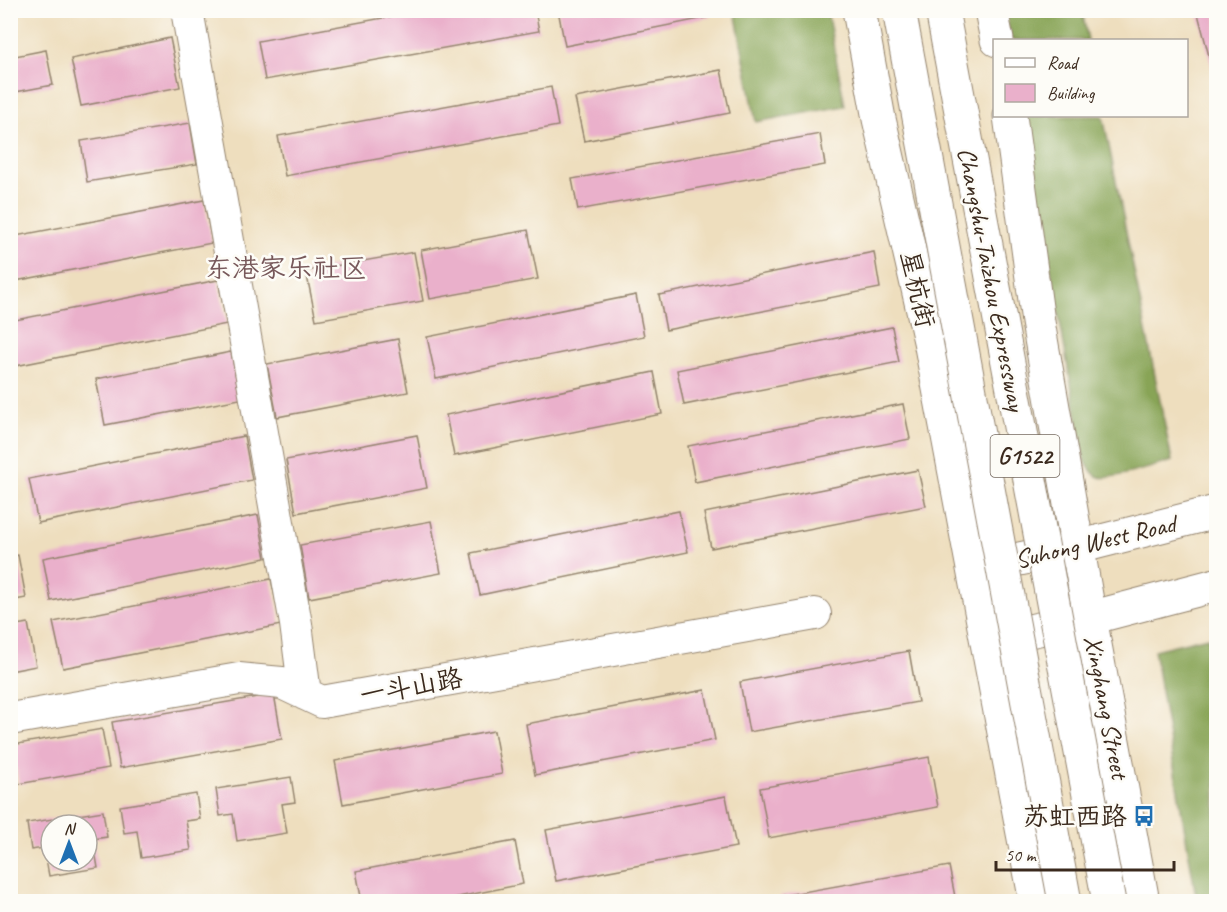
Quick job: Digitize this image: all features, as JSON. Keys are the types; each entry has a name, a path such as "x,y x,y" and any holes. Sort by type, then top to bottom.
{"main road":[{"name":"星杭街","path":"859,10 876,102 930,341 973,569"},
{"name":"Changshu-Taizhou Expressway","path":"899,10 1065,902"},
{"name":"Changshu-Taizhou Expressway","path":"942,10 1108,902"},
{"path":"991,10 997,39"},
{"path":"1010,117 1038,322 1078,547"},
{"name":"Suhong West Road","path":"973,569 1078,547 1216,512"},
{"name":"Xinghang Street","path":"1078,547 1143,902"},
{"path":"973,569 1036,902"},
{"path":"987,640 1090,618 1216,585"}],"street":[{"path":"187,10 292,601 305,694"},
{"name":"一斗山路","path":"10,719 239,679 282,683 322,702 815,614"}],"green space":[{"path":"735,11 827,11 845,106 756,122"},
{"path":"1005,11 1082,11 1088,39 1011,39"},
{"path":"1024,117 1103,117 1172,461 1105,478 1094,474 1084,459"},
{"path":"1208,637 1216,684 1216,901 1197,902 1154,650"}],"building":[{"path":"426,10 535,10 539,31 265,80 258,41"},
{"path":"558,10 709,10 710,17 565,46"},
{"path":"1197,10 1216,10 1216,83"},
{"path":"170,38 180,87 81,106 71,59"},
{"path":"46,50 53,85 10,93 10,57"},
{"path":"721,70 730,113 584,141 575,98"},
{"path":"551,87 558,126 285,176 278,136"},
{"path":"190,123 197,164 87,182 81,141"},
{"path":"820,134 825,165 578,210 572,179"},
{"path":"204,200 212,243 10,282 10,237"},
{"path":"528,230 538,279 430,299 421,250"},
{"path":"414,252 423,301 316,320 306,271"},
{"path":"874,252 880,288 666,330 659,295"},
{"path":"218,280 227,324 10,367 10,321"},
{"path":"636,295 644,336 436,379 427,337"},
{"path":"892,327 899,362 684,405 677,370"},
{"path":"398,339 408,392 277,417 267,364"},
{"path":"231,352 240,399 105,425 96,379"},
{"path":"654,372 662,414 454,456 446,415"},
{"path":"903,404 910,439 695,482 688,446"},
{"path":"417,435 427,488 296,513 286,460"},
{"path":"244,436 252,480 38,523 29,479"},
{"path":"918,470 926,506 711,548 704,513"},
{"path":"679,511 688,552 480,595 471,553"},
{"path":"258,515 266,558 51,601 43,558"},
{"path":"431,521 441,573 309,598 300,545"},
{"path":"18,555 26,598 10,601 10,556"},
{"path":"271,579 281,625 63,668 53,622"},
{"path":"28,623 36,666 10,671 10,626"},
{"path":"909,651 918,702 749,732 740,682"},
{"path":"705,690 715,740 535,775 526,724"},
{"path":"274,694 282,739 120,768 112,722"},
{"path":"102,729 109,768 19,784 12,745"},
{"path":"494,731 502,774 343,804 335,761"},
{"path":"929,757 938,807 769,838 760,788"},
{"path":"291,777 295,802 282,804 287,833 237,841 233,814 220,816 216,789"},
{"path":"196,794 200,819 186,821 191,850 141,858 137,831 124,833 120,806"},
{"path":"726,796 736,847 556,881 546,830"},
{"path":"103,811 107,837 99,838 99,813 90,813"},
{"path":"39,821 39,849 31,850 27,823"},
{"path":"515,841 523,884 433,902 362,902 356,871"},
{"path":"949,866 956,902 781,902 780,896"},
{"path":"48,873 67,873 49,876"},
{"path":"310,897 311,902 294,902 294,900"}],"place":[{"name":"苏虹西路","path":"1144,816"}],"district":[{"name":"东港家乐社区","path":"286,268"}]}
